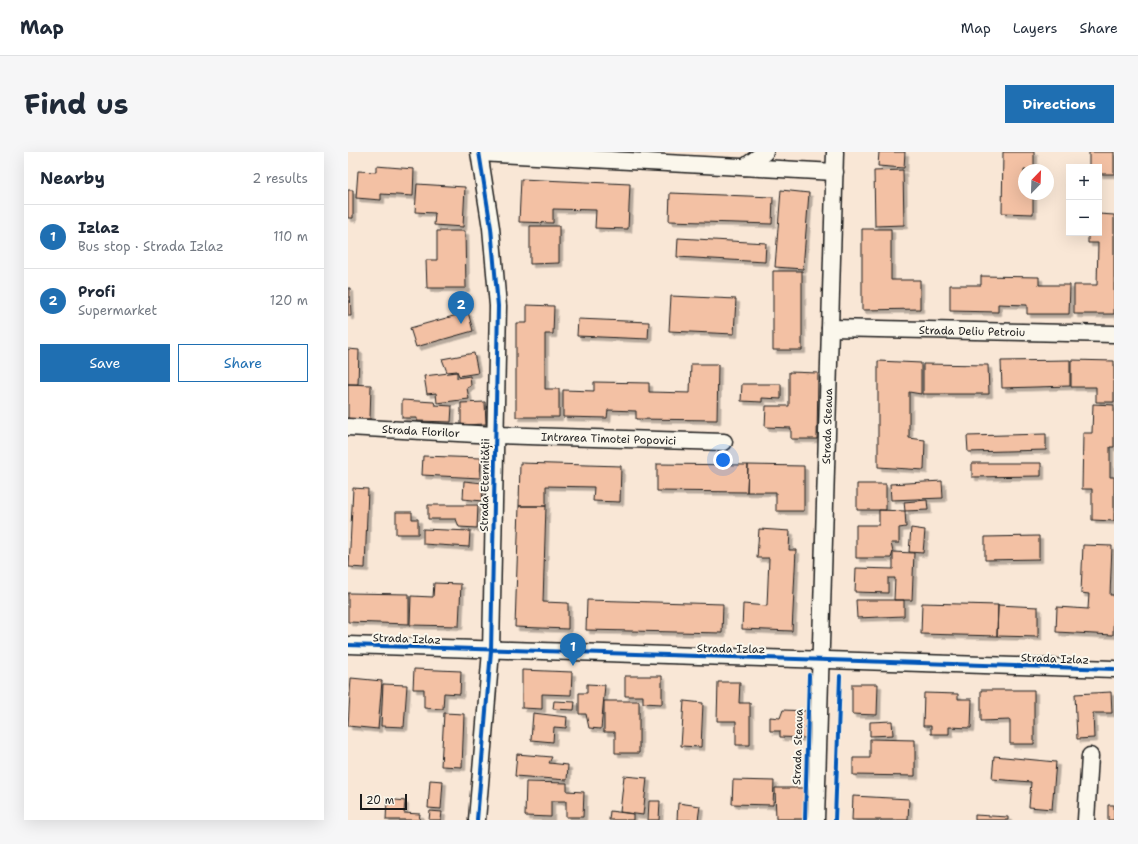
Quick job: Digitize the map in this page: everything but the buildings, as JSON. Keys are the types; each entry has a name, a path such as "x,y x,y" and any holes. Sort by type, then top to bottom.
{"street":[{"path":"480,152 835,172"},
{"name":"Strada Eternității","path":"477,820 491,651 498,306 491,228 480,152"},
{"path":"744,167 765,152"},
{"name":"Strada Steaua","path":"816,820 835,152"},
{"name":"Strada Deliu Petroiu","path":"830,328 1114,334"},
{"name":"Strada Florilor","path":"348,426 495,435"},
{"name":"Intrarea Timotei Popovici","path":"495,435 724,442"},
{"name":"Strada Izlaz","path":"348,645 491,651 1114,669"},
{"path":"1086,820 1090,756"}],"cycle path":[{"path":"477,820 491,651 498,306 491,228 479,152"},
{"path":"348,645 1114,669"},
{"path":"805,820 809,675"},
{"path":"835,820 840,676"}],"place":[{"name":"Profi","path":"461,324"},
{"name":"Izlaz","path":"573,666"}]}
